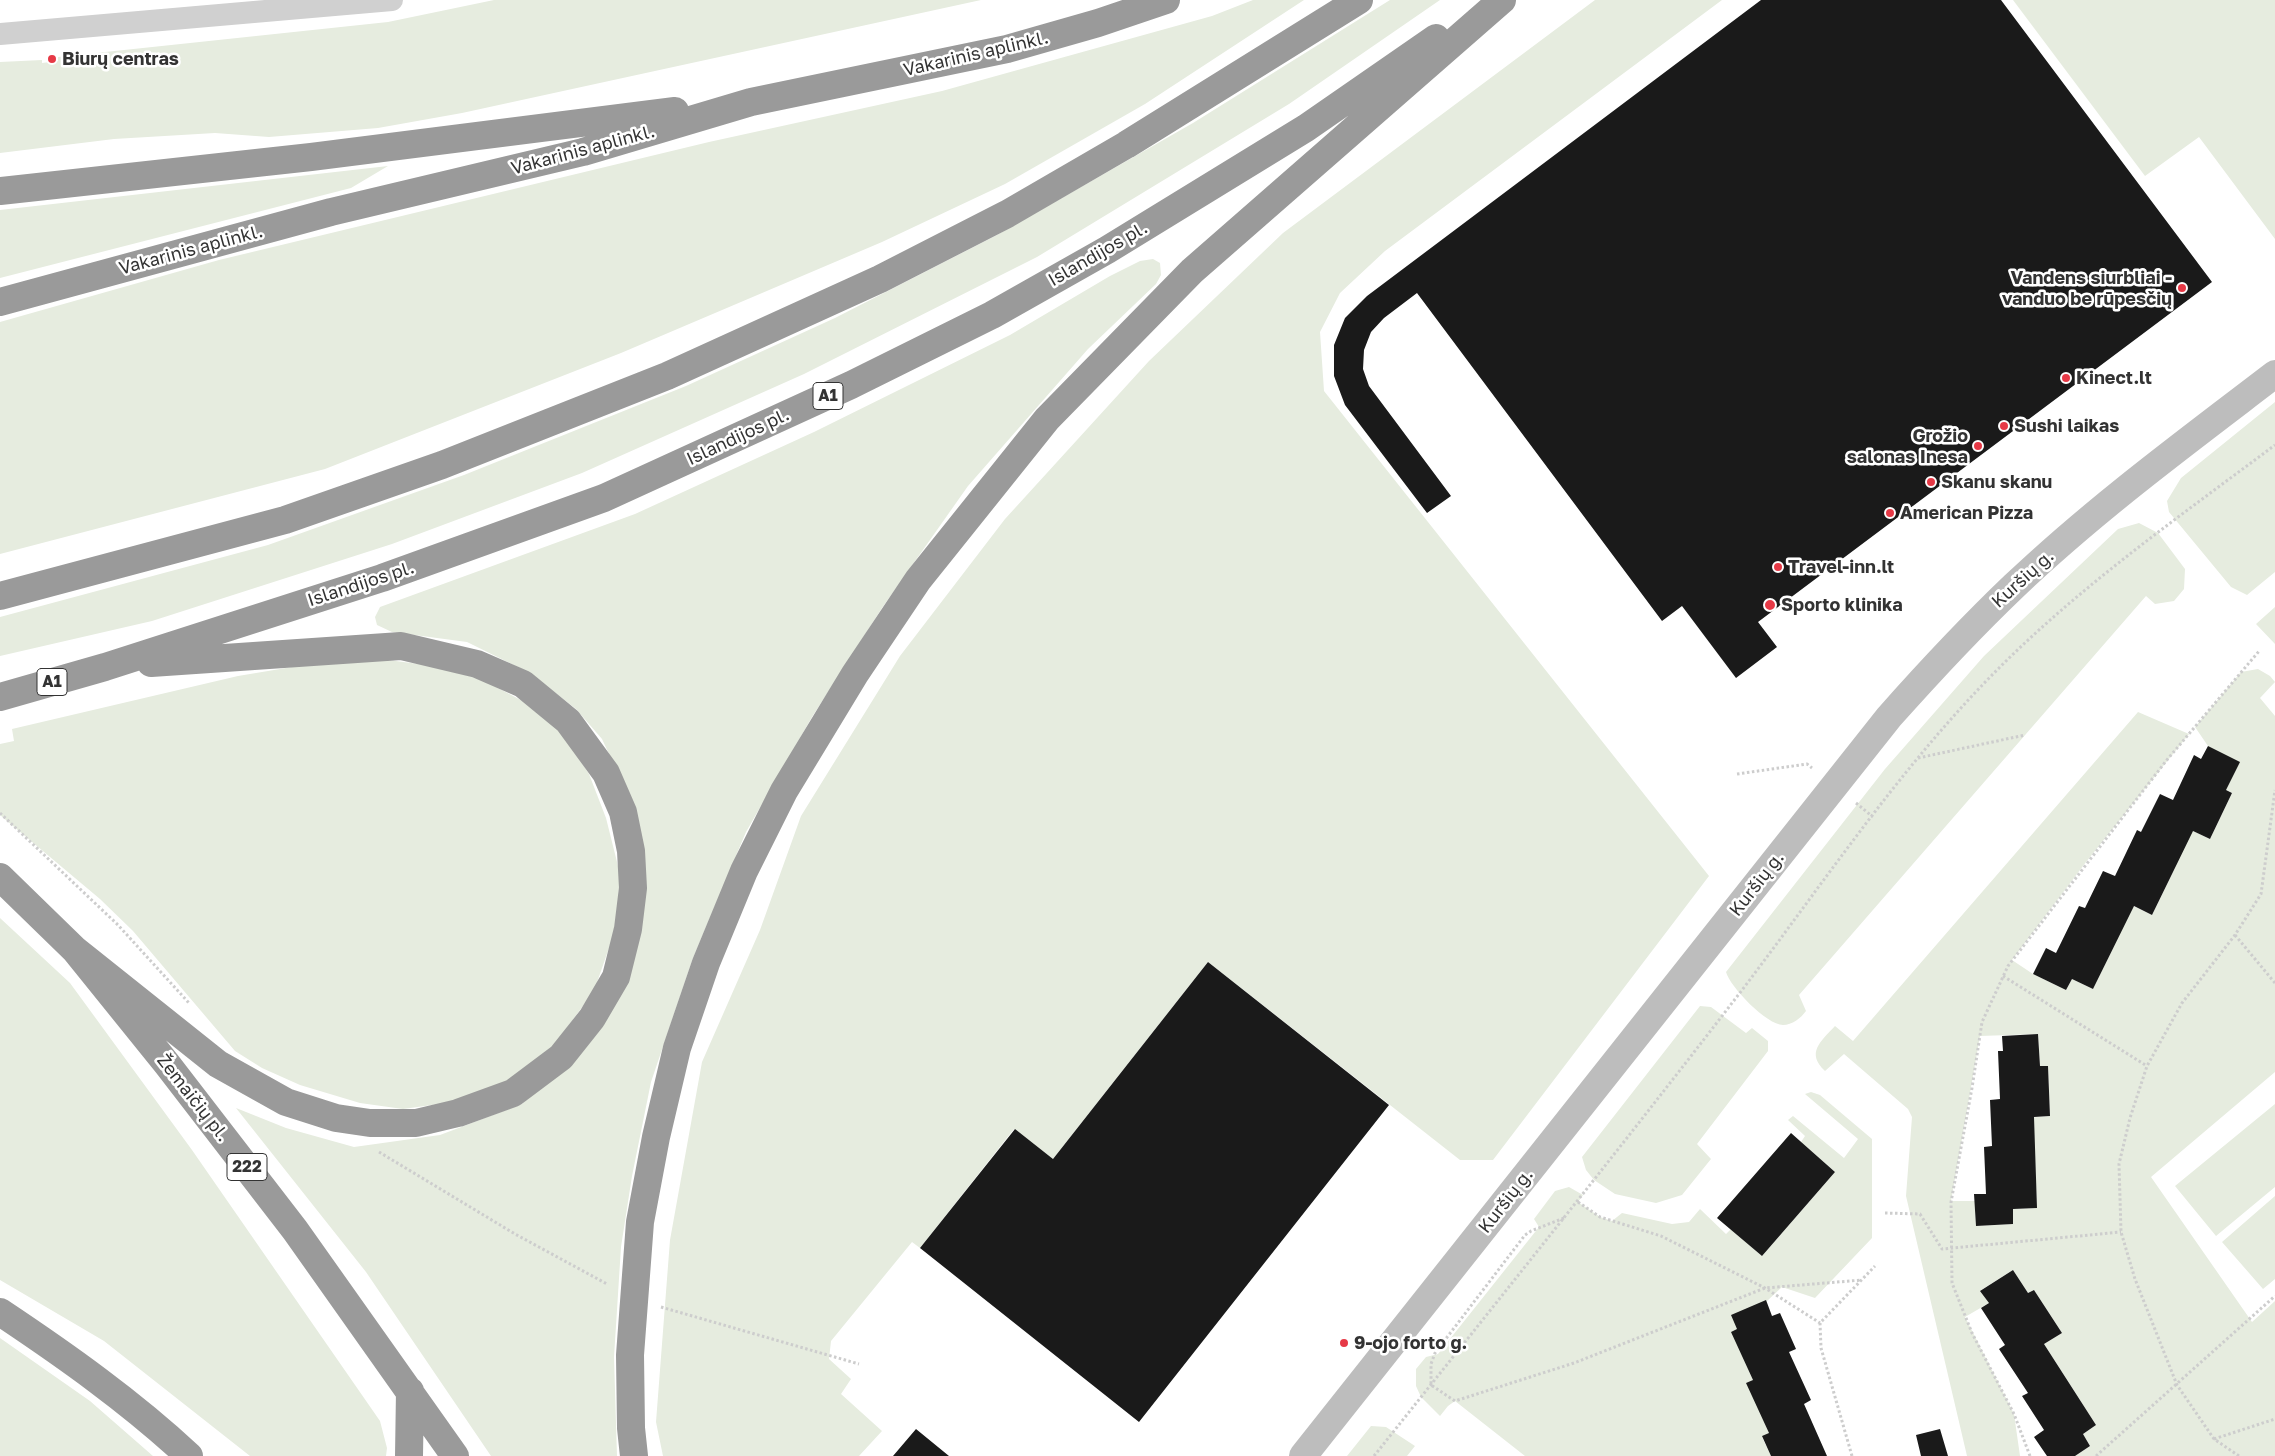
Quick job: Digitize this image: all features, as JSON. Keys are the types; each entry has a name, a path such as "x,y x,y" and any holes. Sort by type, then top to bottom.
{"highway":[{"name":"Vakarinis aplinkl.","path":"0,302 331,212 583,152 751,102 1006,49 1098,23 1166,0"},
{"path":"0,596 285,520 442,465 667,376 880,279 1007,214 1126,145 1359,0"},
{"name":"Islandijos pl.","path":"0,696 105,667 382,578 604,498 852,385 992,315 1107,250 1306,128 1491,0"},
{"path":"634,1456 631,1428 630,1355 640,1222 656,1137 677,1048 706,963 744,871 784,791 855,674 918,580 1047,419 1192,271 1502,0"},
{"path":"0,191 311,157 751,102"},
{"path":"75,950 218,1064 286,1102 336,1118 370,1123 416,1123 458,1113 514,1093 561,1057 592,1018 616,977 628,929 633,888 631,851 623,812 606,773 568,722 560,715 523,684 477,664 400,646 105,667"},
{"name":"Žemaičių pl.","path":"0,877 75,950 167,1064 295,1230 455,1456"},
{"path":"0,1312 74,1362 164,1433 189,1456"},
{"path":"409,1456 410,1391"}],"main road":[{"name":"Kuršių g.","path":"1304,1456 1889,717 1939,661 2015,584 2132,484 2275,374"}],"street":[{"path":"0,34 392,0"}],"path":[{"path":"1374,1456 1578,1202 1930,741 1998,669 2048,622 2105,574 2275,445"},
{"path":"2030,1456 2014,1414 1972,1333 1952,1283 1951,1202 1982,1022 2008,966 2092,854 2166,761 2260,650"},
{"path":"1917,758 2026,735"},
{"path":"2239,1456 2214,1439 2177,1384 2135,1279 2121,1232 2118,1164 2130,1118 2147,1066 2182,1003 2235,935 2261,894 2275,790"},
{"path":"2235,935 2275,983"},
{"path":"2003,976 2147,1066"},
{"path":"1578,1202 1600,1217 1661,1236 1765,1288 1820,1323"},
{"path":"1886,1213 1920,1214 1942,1249 2121,1232"},
{"path":"1431,1385 1431,1364 1435,1353 1525,1235 1564,1218"},
{"path":"1852,1456 1822,1348 1820,1323 1875,1266"},
{"path":"1431,1385 1455,1401 1574,1364 1765,1288 1862,1280"},
{"path":"2096,1456 2275,1296"},
{"path":"2214,1439 2275,1419"}],"shaded area":[{"path":"494,0 981,0 462,113 378,128 269,137 215,133 114,139 0,153 0,62 42,60 42,63 58,61 58,57 388,22"},
{"path":"1253,0 1304,0 1145,104 1005,184 882,242 621,353 325,469 0,554 0,322 219,260 709,142 942,91 1212,16"},
{"path":"1390,0 1440,0 1289,104 1037,257 804,374 582,473 392,544 152,621 0,656 0,617 268,545 464,475 686,386 835,318 997,235 1193,123"},
{"path":"1595,0 1722,0 1385,251 1340,293 1320,332 1324,391 1709,876 1493,1160 1460,1160 1208,962 1053,1159 1014,1129 920,1248 912,1242 831,1341 829,1359 851,1379 841,1394 882,1431 859,1456 663,1456 656,1422 670,1240 702,1062 760,930 801,816 900,656 1005,519 1149,361 1283,233"},
{"path":"2013,0 2275,0 2275,239 2199,137 2145,176"},
{"path":"388,166 351,188 0,278 0,210"},
{"path":"1153,259 1160,263 1161,275 1156,284 1088,349 968,486 882,608 812,717 746,832 693,958 651,1082 632,1176 621,1247 614,1357 617,1456 491,1456 366,1272 236,1108 286,1128 354,1147 440,1135 522,1104 565,1066 615,1005 639,941 643,859 631,801 602,739 576,709 530,673 467,642 392,632 377,625 375,617 380,607 635,514 814,432 1010,335 1110,276 1140,261"},
{"path":"2275,402 2275,572 2247,595 2231,587 2169,512 2167,501 2181,478"},
{"path":"2139,523 2158,533 2185,569 2184,589 2174,601 2155,604 2146,596 1799,995 1806,1011 1802,1016 1786,1025 1768,1019 1734,987 1726,972 1885,769 1984,656 2118,529"},
{"path":"2275,607 2275,644 2256,624"},
{"path":"373,658 434,666 483,680 532,706 566,738 589,774 606,818 620,874 616,928 594,991 552,1048 506,1082 454,1102 403,1109 360,1103 300,1085 262,1068 235,1051 133,931 100,899 0,815 0,744 14,741 12,729 238,676 298,666"},
{"path":"2258,669 2270,676 2275,682 2260,698 2275,716 2275,1072 2151,1177 2252,1322 2275,1301 2275,1456 2075,1456 2090,1446 2083,1434 2096,1425 2044,1344 2062,1333 2034,1290 2028,1293 2013,1270 1981,1290 1989,1303 1965,1317 2014,1414 2020,1456 1967,1456 1906,1196 1912,1117 1908,1109 1844,1054 1825,1071 1816,1059 1817,1048 1824,1037 1835,1026 1853,1041 2138,712 2189,734 2086,862 2012,960 2033,974 2066,990 2072,979 2093,989 2116,942 2129,904 2152,915 2175,868 2187,828 2210,839 2232,793 2226,790 2208,746 2195,727 2241,672","holes":["2038,1034 2040,1066 2048,1066 2050,1116 2026,1118 2035,1159 2037,1208 2013,1209 2013,1224 1976,1226 1975,1201 1951,1201 1980,1036"]},
{"path":"0,918 70,983 192,1150 380,1421 387,1448 386,1456 250,1456 104,1341 0,1280"},
{"path":"1700,1006 1711,1007 1746,1033 1752,1028 1768,1041 1768,1051 1697,1144 1711,1159 1682,1195 1656,1203 1615,1194 1594,1180 1586,1170 1582,1157"},
{"path":"1811,1092 1820,1095 1872,1139 1872,1238 1815,1298 1782,1287 1732,1332 1753,1380 1747,1383 1769,1433 1762,1437 1771,1456 1525,1456 1455,1401 1440,1416 1421,1397 1416,1386 1416,1369 1426,1357 1438,1354 1539,1227 1534,1219 1555,1191 1569,1187 1583,1195 1578,1202 1600,1217 1612,1221 1622,1213 1672,1224 1689,1222 1700,1209 1726,1234 1731,1229 1762,1256 1835,1172 1801,1142 1805,1136 1788,1120 1793,1116 1844,1158 1858,1139 1805,1094"},
{"path":"2275,1104 2275,1187 2216,1236 2175,1186"},
{"path":"2275,1196 2275,1279 2263,1289 2222,1242"},
{"path":"0,1338 90,1401 153,1456 0,1456"},
{"path":"1371,1426 1386,1427 1415,1446 1407,1456 1347,1456"}],"building":[{"path":"1761,0 2001,0 2212,282 1758,622 1777,647 1736,678 1682,606 1662,621 1417,293 1384,318 1371,332 1364,350 1363,369 1369,386 1451,496 1427,513 1345,405 1334,376 1334,345 1345,318 1367,296"},
{"path":"2208,746 2240,762 2226,790 2232,793 2210,839 2193,831 2152,915 2134,906 2093,989 2072,979 2066,990 2033,974 2046,948 2056,953 2079,906 2085,908 2103,871 2115,876 2137,830 2141,832 2160,794 2173,800 2194,755 2201,759"},
{"path":"1208,962 1389,1105 1139,1422 920,1248 1015,1129 1053,1159"},
{"path":"2038,1034 2040,1066 2048,1066 2050,1116 2034,1117 2037,1208 2013,1209 2013,1224 1976,1226 1974,1194 1986,1194 1984,1147 1992,1146 1990,1100 2000,1099 1998,1051 2003,1051 2002,1036"},
{"path":"1791,1133 1835,1172 1762,1256 1717,1218"},
{"path":"2013,1270 2028,1293 2034,1290 2062,1333 2044,1344 2096,1425 2083,1434 2090,1446 2075,1456 2047,1456 2034,1437 2044,1430 2022,1396 2028,1393 1999,1349 2005,1345 1981,1308 1989,1303 1980,1291"},
{"path":"1766,1300 1772,1316 1780,1313 1796,1349 1789,1352 1811,1400 1804,1404 1827,1456 1771,1456 1762,1436 1769,1433 1746,1383 1753,1380 1731,1332 1737,1329 1731,1315"},
{"path":"916,1429 949,1456 893,1456"},
{"path":"1940,1429 1948,1456 1921,1456 1916,1435"}],"place":[{"name":"Biurų centras","path":"52,59"},
{"name":"Vandens siurbliai - vanduo be rūpesčių","path":"2182,288"},
{"name":"Kinect.lt","path":"2066,378"},
{"name":"Sushi laikas","path":"2004,426"},
{"name":"Grožio salonas Inesa","path":"1978,446"},
{"name":"Skanu skanu","path":"1931,482"},
{"name":"American Pizza","path":"1890,513"},
{"name":"Travel-inn.lt","path":"1778,567"},
{"name":"Sporto klinika","path":"1770,605"},
{"name":"9-ojo forto g.","path":"1344,1343"}]}
